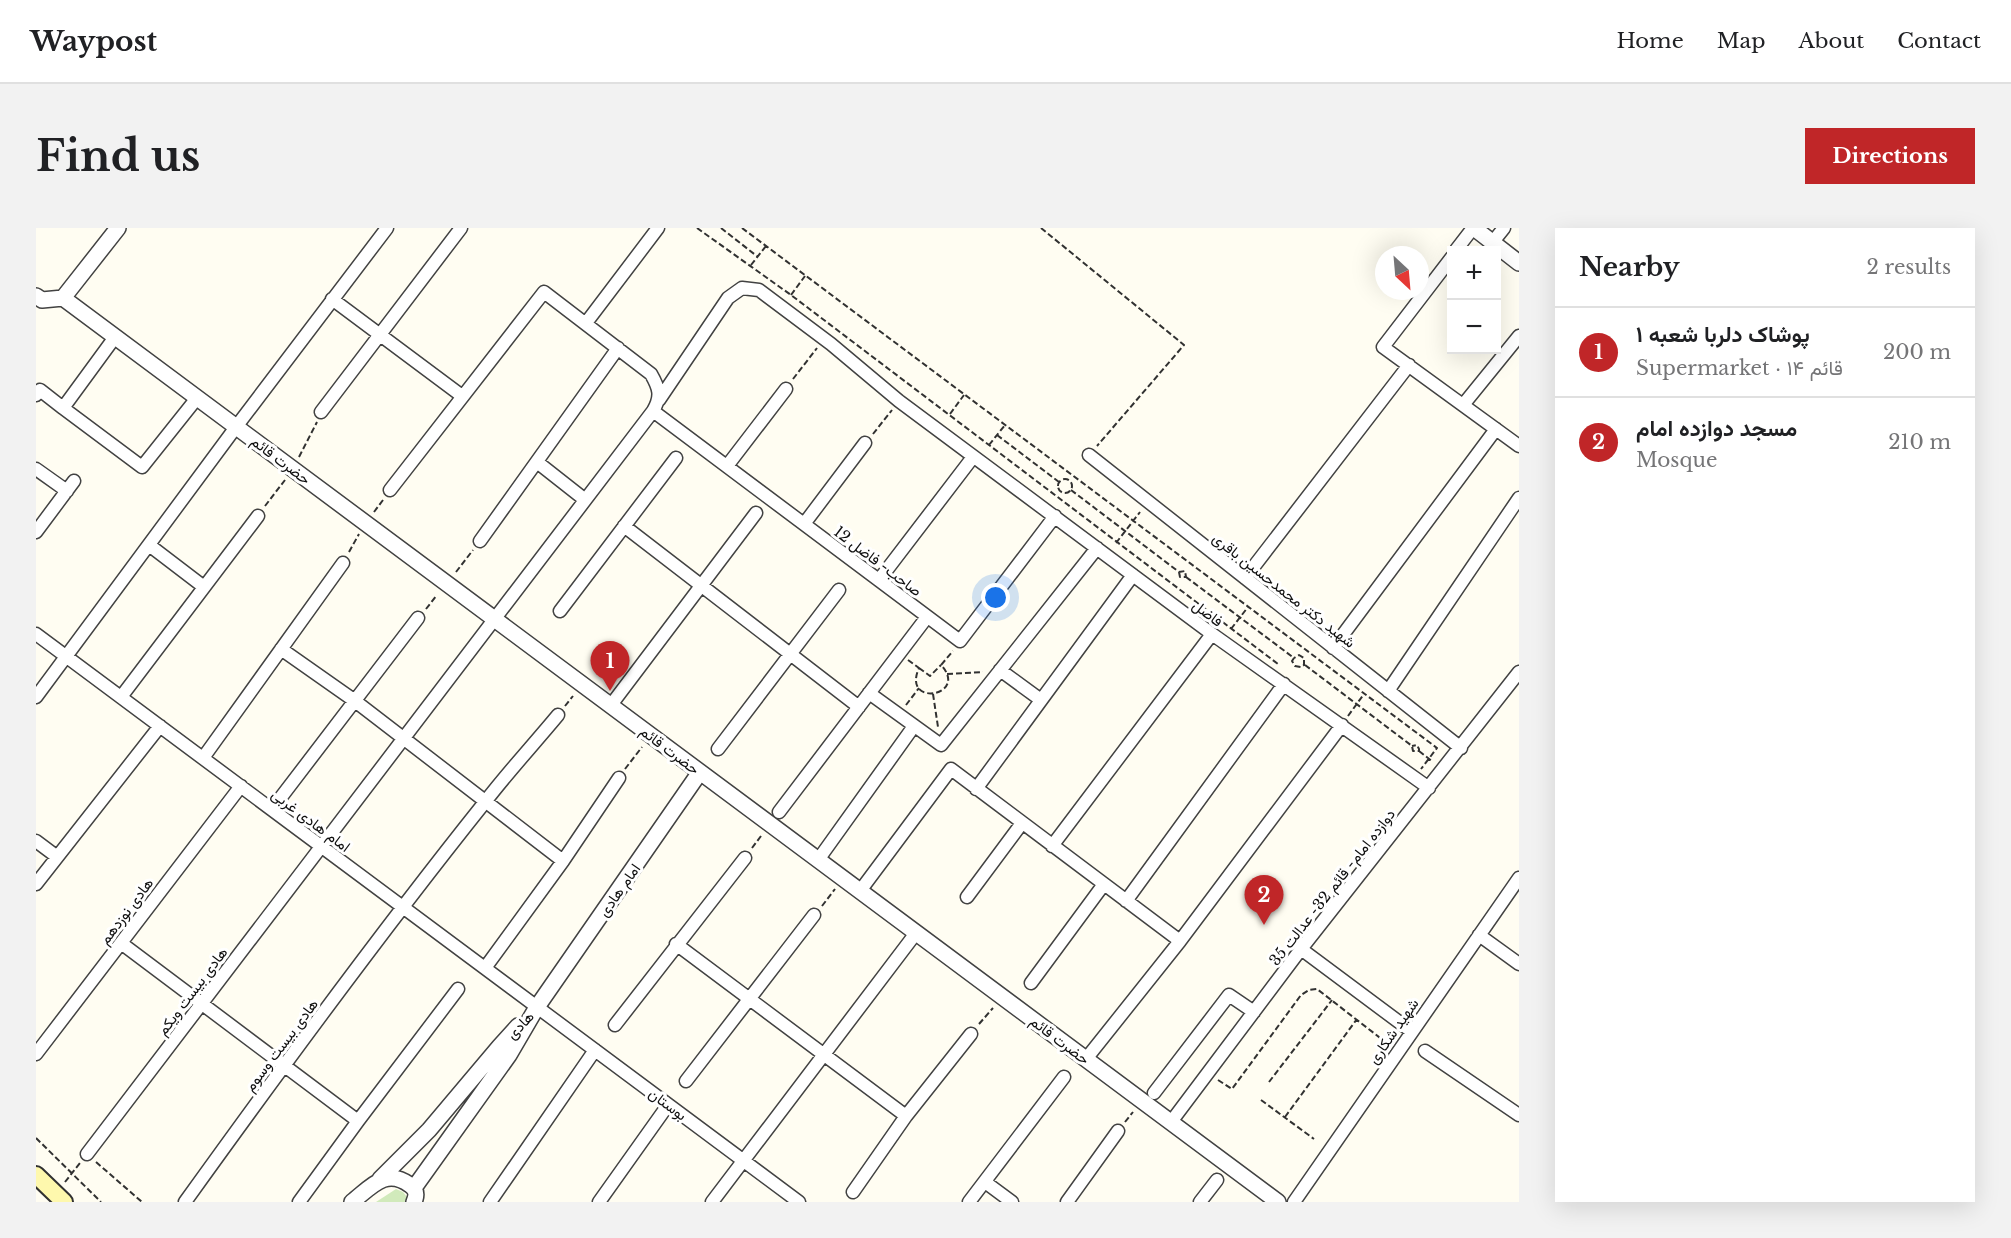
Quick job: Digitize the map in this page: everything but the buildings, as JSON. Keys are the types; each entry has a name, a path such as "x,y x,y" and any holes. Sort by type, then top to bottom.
{"main road":[{"path":"36,1175 60,1198"}],"street":[{"path":"36,296 42,300 63,298 118,228"},
{"path":"36,697 387,228"},
{"path":"321,412 461,228"},
{"path":"586,323 658,228"},
{"path":"1459,246 1473,228 1519,263"},
{"path":"1492,243 1504,228"},
{"path":"1447,264 1383,347 1519,446"},
{"name":"فاضل","path":"656,406 728,298 742,288 759,290 973,457 1212,634 1284,684 1345,720 1429,788"},
{"path":"390,490 544,292 651,374 659,388 656,406"},
{"name":"حضرت قائم","path":"63,298 700,772 775,818 818,860 1086,1059 1148,1096 1171,1122 1278,1202"},
{"path":"332,299 462,396"},
{"path":"1463,405 1519,336"},
{"path":"63,408 116,337"},
{"path":"480,541 618,348"},
{"path":"1245,578 1409,365"},
{"path":"727,466 786,389"},
{"path":"37,391 142,466 197,398"},
{"name":"صاحب- فاضل 12","path":"656,406 727,466 960,641"},
{"name":"هادی بیست ویکم","path":"87,1154 656,406"},
{"path":"1333,648 1496,429"},
{"path":"804,524 865,443"},
{"name":"شهید دکتر محمدحسین باقری","path":"1089,455 1461,748"},
{"path":"879,580 973,457"},
{"path":"560,610 676,458"},
{"path":"537,462 584,499"},
{"path":"36,469 70,486 36,532"},
{"path":"1388,691 1519,498"},
{"path":"610,705 756,513"},
{"path":"121,697 258,516"},
{"path":"960,641 1055,516"},
{"path":"624,526 859,707"},
{"path":"149,545 204,586"},
{"path":"869,693 941,745 1096,548"},
{"path":"203,758 343,563"},
{"path":"976,789 1133,575"},
{"path":"718,749 839,590"},
{"path":"775,818 927,616"},
{"path":"272,809 418,618"},
{"name":"امام هادی غربی","path":"36,634 537,1007"},
{"path":"1052,846 1212,634"},
{"path":"281,649 403,737 563,861"},
{"path":"1000,670 1041,700"},
{"name":"دوازده امام- قائم 32- عدالت 35","path":"1171,1122 1301,949 1519,672"},
{"path":"1126,901 1284,684"},
{"name":"هادی بیست وسوم","path":"185,1202 284,1065 403,907 486,800 558,715"},
{"path":"1086,1059 1180,941 1345,720"},
{"path":"36,884 160,726"},
{"path":"818,860 914,726"},
{"path":"860,891 951,770 1180,941"},
{"name":"امام هادی","path":"537,1007 700,772"},
{"path":"485,968 563,861 619,778"},
{"name":"هادی نوزدهم","path":"36,1054 241,786"},
{"path":"966,897 1023,823"},
{"path":"36,842 56,856"},
{"path":"615,1024 745,858"},
{"name":"شهید شکاری","path":"1294,1202 1519,878"},
{"path":"1031,983 1104,884"},
{"path":"686,1081 814,915"},
{"path":"712,1202 916,933"},
{"path":"1479,935 1519,964"},
{"path":"121,943 358,1121"},
{"path":"676,944 906,1116"},
{"path":"1301,949 1411,1031"},
{"path":"299,1202 458,989"},
{"path":"1148,1096 1228,995 1254,1012"},
{"name":"بوستان","path":"537,1007 799,1202"},
{"name":"هادی","path":"352,1202 380,1179 429,1130 499,1047 537,1007"},
{"name":"هادی","path":"417,1197 537,1007"},
{"path":"853,1192 906,1116 971,1034"},
{"path":"490,1202 595,1050"},
{"path":"1425,1051 1519,1115"},
{"path":"969,1202 1064,1077"},
{"path":"599,1202 668,1105"},
{"path":"1067,1202 1118,1131"},
{"path":"380,1179 403,1179 417,1197"},
{"path":"1200,1202 1217,1180"},
{"path":"985,1182 1012,1202"}],"path":[{"path":"697,228 791,295 1281,666"},
{"path":"721,228 758,257"},
{"path":"741,228 1437,748 1420,770 1413,765"},
{"path":"1041,228 1184,345 1089,455"},
{"path":"750,266 766,246"},
{"path":"791,295 805,276"},
{"path":"786,389 824,339"},
{"path":"949,415 964,395"},
{"path":"865,443 899,401"},
{"path":"258,516 293,469 321,412"},
{"path":"989,446 1005,425"},
{"path":"998,435 1059,482"},
{"path":"1069,480 1072,475"},
{"path":"1059,482 1069,480"},
{"path":"1069,480 1071,490"},
{"path":"1059,482 1057,486 1061,492 1064,494 1071,490"},
{"path":"343,563 365,523 390,490"},
{"path":"1071,490 1179,572 1180,577 1174,586"},
{"path":"1057,497 1061,492"},
{"path":"1116,543 1148,501"},
{"path":"418,618 480,541"},
{"path":"1186,577 1185,571 1190,564"},
{"path":"1179,572 1185,571"},
{"path":"1180,577 1186,577 1294,658"},
{"path":"1231,629 1248,607"},
{"path":"899,654 930,676 960,641"},
{"path":"1294,658 1302,656 1307,651"},
{"path":"1302,656 1304,664"},
{"path":"1294,658 1292,661 1295,666"},
{"path":"1295,666 1301,667 1304,664"},
{"path":"1304,664 1412,746 1413,751 1419,751 1444,769"},
{"path":"919,669 916,682 919,688 923,692 933,694 945,688 948,681 947,674 941,665"},
{"path":"1289,672 1295,666"},
{"path":"947,674 1000,670"},
{"path":"558,715 582,684"},
{"path":"898,714 919,688"},
{"path":"933,694 941,745"},
{"path":"1345,720 1365,694"},
{"path":"619,778 651,735"},
{"path":"745,858 775,818"},
{"path":"814,915 843,879"},
{"path":"1208,1073 1232,1089 1300,994 1317,989 1397,1051"},
{"path":"971,1034 1002,997"},
{"path":"1269,1082 1332,1000"},
{"path":"1285,1117 1357,1019"},
{"path":"1118,1131 1148,1096"},
{"path":"1261,1100 1314,1139"},
{"path":"36,1138 101,1202"},
{"path":"60,1198 72,1173 87,1154 142,1202"}],"green space":[{"path":"396,1189 407,1197 405,1202 376,1202"}],"place":[{"name":"پوشاک دلربا شعبه ۱","path":"610,691"},
{"name":"مسجد دوازده امام","path":"1264,925"}]}
